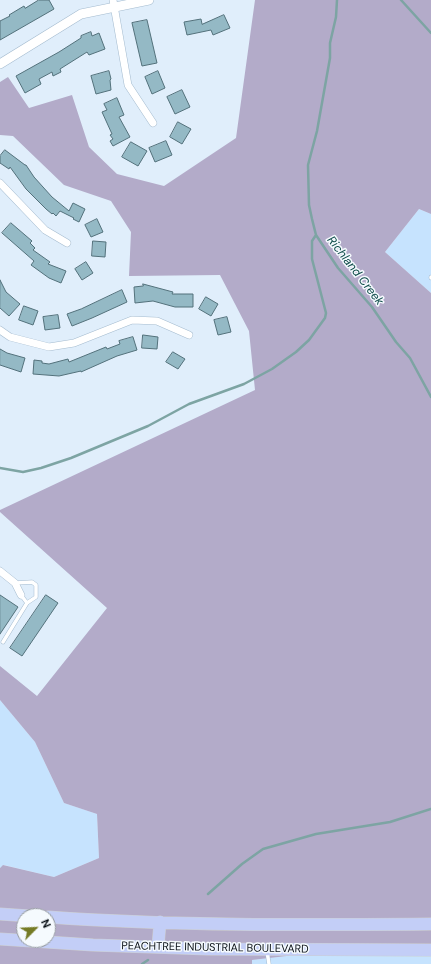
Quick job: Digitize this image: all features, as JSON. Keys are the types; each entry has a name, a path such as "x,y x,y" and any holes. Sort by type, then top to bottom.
{"main road":[{"path":"0,914 16,915"},
{"path":"56,917 160,922 327,925 431,924"},
{"path":"158,947 160,922"},
{"name":"PEACHTREE INDUSTRIAL BOULEVARD","path":"0,939 93,945 267,950 431,950"}],"street":[{"path":"0,64 81,14 113,4 149,0"},
{"path":"113,4 128,85 153,123"},
{"path":"0,183 45,230 67,243"},
{"path":"0,330 10,337 49,347 74,343 132,320 157,321 189,334"},
{"path":"0,572 15,583 21,595"}],"lane":[{"path":"3,642 28,603 36,597 36,585 32,582 15,583"},
{"path":"21,595 28,603"},
{"path":"267,950 269,964"}],"shaded area":[{"path":"255,0 431,0 431,214 419,209 385,252 431,293 431,950 313,953 252,960 252,964 0,964 0,868 3,865 54,877 99,858 97,814 64,803 35,742 0,700 0,666 37,696 107,608 0,512 0,510 255,390 249,331 220,275 129,276 131,232 111,201 64,185 13,136 0,135 0,82 8,77 29,108 72,95 89,147 117,174 164,186 236,138"},
{"path":"419,209 431,214 431,293 385,252"},
{"path":"0,700 35,742 64,803 97,814 99,858 54,877 4,865 0,868"},
{"path":"431,950 431,964 252,964 252,960 313,953"}],"building":[{"path":"39,0 49,0 54,9 0,40 0,21 24,6 25,8"},
{"path":"224,15 230,28 213,35 211,30 187,35 184,22 201,19 202,24"},
{"path":"147,20 157,63 142,66 132,23"},
{"path":"91,32 92,36 99,33 105,49 89,55 87,52 60,69 61,72 53,76 52,72 39,79 41,84 25,93 16,76 59,52 81,38 81,36"},
{"path":"109,71 111,90 96,94 91,76"},
{"path":"158,71 165,88 152,94 145,77"},
{"path":"182,90 190,107 175,114 167,97"},
{"path":"117,98 124,115 119,117 130,137 113,146 110,141 113,139 110,135 112,134 102,112 107,110 104,104"},
{"path":"178,122 191,129 182,144 170,137"},
{"path":"166,141 172,155 155,162 149,148"},
{"path":"131,142 147,151 138,166 122,157"},
{"path":"5,150 26,165 34,177 52,197 69,211 73,203 85,209 79,222 60,211 56,216 46,209 26,189 10,167 9,169 0,163 0,156"},
{"path":"97,219 103,232 91,237 85,225"},
{"path":"11,223 32,241 30,243 35,248 33,250 50,262 48,264 66,271 61,283 49,278 31,265 34,261 2,233"},
{"path":"93,241 106,242 105,257 92,256"},
{"path":"86,262 93,273 82,280 75,269"},
{"path":"0,280 6,292 20,304 9,316 0,308"},
{"path":"143,284 173,292 172,294 193,294 193,307 175,307 153,301 135,303 134,287 143,286"},
{"path":"122,290 127,302 72,326 67,314"},
{"path":"206,297 218,304 211,316 199,309"},
{"path":"24,306 38,311 33,325 19,320"},
{"path":"58,315 60,328 45,330 43,317"},
{"path":"227,317 231,332 218,335 214,320"},
{"path":"143,335 158,337 157,349 142,348"},
{"path":"133,337 137,350 117,356 81,372 59,376 33,374 34,360 49,364 68,359 69,362 106,347 107,349 120,344 119,341"},
{"path":"0,349 7,353 25,358 21,372 0,365"},
{"path":"173,352 185,359 178,369 166,362"},
{"path":"0,595 18,607 0,634"},
{"path":"46,595 58,603 22,656 10,648"}],"waterway":[{"name":"Richland Creek","path":"337,0 336,17 330,43 330,58 317,131 308,165 309,205 312,219 316,235 338,268 372,307 396,342 410,358 431,397"},
{"path":"401,0 431,33"},
{"path":"0,468 23,472 71,458 148,426 189,404 244,384 272,369 296,352 309,340 325,318 326,313 312,259 312,241 316,235"},
{"path":"208,894 242,864 263,849 316,834 390,822 431,809"},
{"path":"142,964 148,960"}]}
